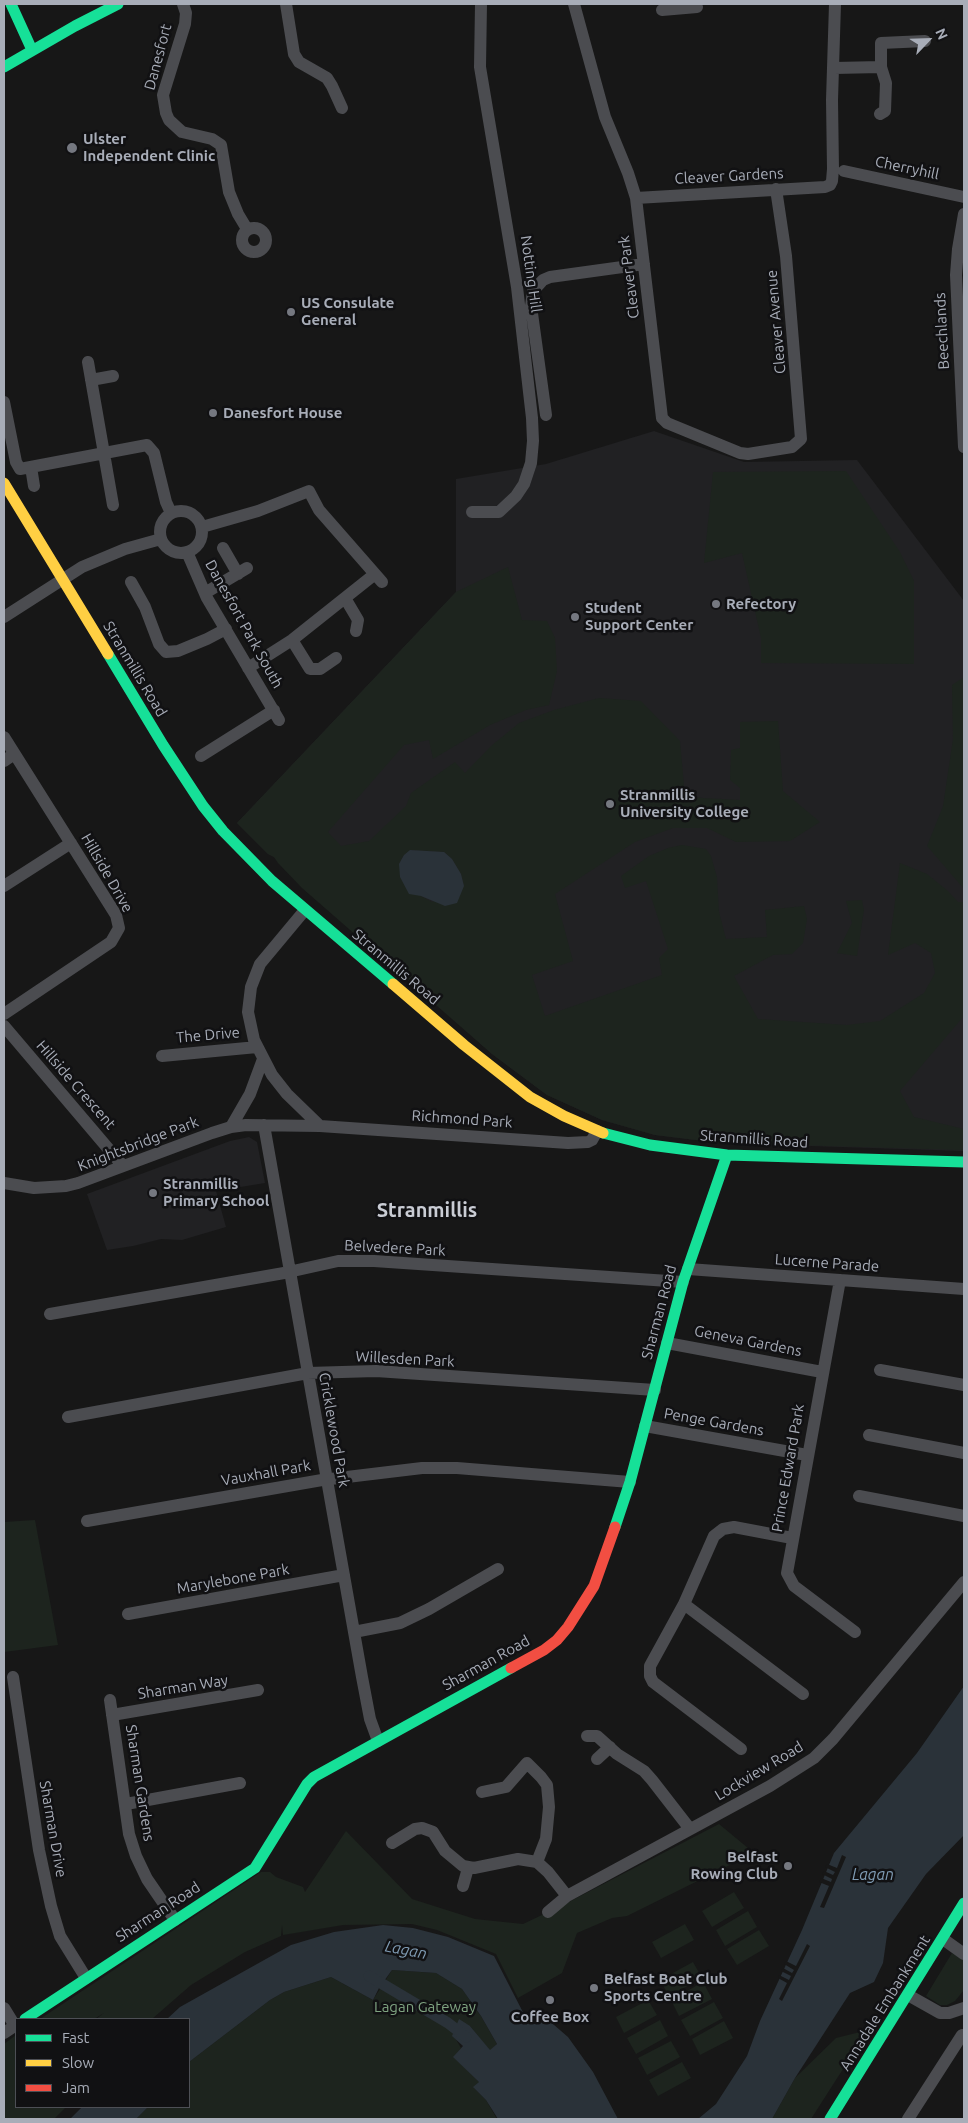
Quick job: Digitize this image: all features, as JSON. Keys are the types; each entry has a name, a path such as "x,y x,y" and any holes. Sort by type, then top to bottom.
{"street":[{"path":"11,4 32,50"},
{"path":"4,67 118,4"},
{"name":"Danesfort","path":"183,4 186,13 185,24 163,95 166,113 182,132 212,139 221,145 229,192 238,214 247,229"},
{"path":"286,4 294,54 299,62 327,78 342,108"},
{"name":"Notting Hill","path":"472,512 499,512 516,496 524,484 530,463 533,441 532,418 514,267 480,67 481,4"},
{"name":"Cleaver Park","path":"574,4 605,117 636,198 662,418 667,423 740,453 748,454 792,447"},
{"path":"835,4 834,68 881,67"},
{"path":"662,10 683,6 697,7"},
{"path":"880,114 885,111 886,83 881,67 881,43 925,41"},
{"name":"Cleaver Gardens","path":"636,198 825,187 832,180 834,68"},
{"name":"Cherryhill","path":"844,172 964,197"},
{"name":"Cleaver Avenue","path":"776,189 786,256 802,432 801,439 792,447"},
{"name":"Beechlands","path":"964,214 956,275 964,447"},
{"path":"546,415 531,306 533,291 543,280 550,277 644,264"},
{"path":"88,362 113,505"},
{"path":"91,380 113,376"},
{"path":"4,402 16,462 25,468 34,486"},
{"path":"25,468 142,445 151,448 166,502 171,513"},
{"name":"Stranmillis Road","path":"4,483 163,744 203,806 250,860 305,910 504,1078 530,1097 564,1116 598,1131 650,1145 727,1155 964,1162"},
{"path":"202,527 258,512 309,491 319,510 379,578 345,598 292,640 248,668"},
{"path":"176,511 188,512 197,518 202,527 202,534 198,545 187,552 174,552 168,549 161,539 159,533 162,521 171,513 176,511"},
{"path":"4,616 63,579 102,558 161,539"},
{"path":"204,593 243,571 223,548"},
{"name":"Danesfort Park South","path":"187,552 204,593 276,715 201,756"},
{"path":"130,582 145,608 159,644 166,652 178,651 226,629"},
{"path":"345,598 358,620 356,631"},
{"path":"292,640 310,668 320,669 336,658"},
{"name":"Hillside Drive","path":"4,737 9,757 71,844 116,915 119,928 111,942 4,1014"},
{"path":"4,886 71,844"},
{"path":"305,910 268,953 255,976 248,1012 257,1047 263,1059 286,1094 320,1126"},
{"name":"Hillside Crescent","path":"4,1026 123,1166"},
{"name":"The Drive","path":"162,1056 257,1047"},
{"path":"231,1127 256,1082 263,1059"},
{"name":"Richmond Park","path":"231,1127 264,1125 320,1126 568,1143 588,1142 592,1140 598,1131"},
{"name":"Cricklewood Park","path":"264,1125 370,1719 378,1741"},
{"name":"Knightsbridge Park","path":"4,1183 34,1188 66,1186 231,1127"},
{"name":"Sharman Road","path":"26,2018 255,1868 307,1784 314,1777 520,1663 557,1640 580,1610 594,1586 605,1560 630,1482 683,1282 727,1155"},
{"name":"Belvedere Park","path":"50,1314 338,1262 374,1261 683,1282"},
{"name":"Lucerne Parade","path":"688,1269 964,1289"},
{"name":"Prince Edward Park","path":"840,1280 787,1565 789,1580 800,1591 854,1632"},
{"name":"Geneva Gardens","path":"668,1343 822,1372"},
{"path":"880,1370 964,1385"},
{"name":"Willesden Park","path":"68,1417 308,1373 376,1371 655,1390"},
{"name":"Penge Gardens","path":"645,1426 807,1456"},
{"path":"869,1435 964,1453"},
{"name":"Vauxhall Park","path":"87,1521 326,1479 436,1467 614,1479 630,1482"},
{"path":"859,1496 964,1516"},
{"path":"741,1749 660,1687 650,1676 650,1666 684,1604 714,1536 718,1532 734,1527 792,1538"},
{"path":"354,1632 400,1623 429,1610 498,1569"},
{"name":"Marylebone Park","path":"128,1614 344,1575"},
{"name":"Lockview Road","path":"548,1912 567,1896 792,1772 824,1750 964,1582"},
{"path":"684,1604 803,1694"},
{"name":"Sharman Drive","path":"13,1677 39,1850 51,1906 60,1936 86,1978"},
{"name":"Sharman Way","path":"112,1715 258,1690"},
{"name":"Sharman Gardens","path":"110,1700 130,1834 136,1856 147,1879 175,1920"},
{"path":"587,1736 597,1736 652,1780 690,1829"},
{"path":"597,1759 610,1747"},
{"path":"482,1792 506,1787 527,1763 541,1777 547,1785 549,1807 546,1839 537,1862"},
{"path":"126,1804 240,1784"},
{"path":"392,1842 416,1829 428,1829 437,1836 452,1858 468,1868 518,1859 537,1862 548,1872 567,1896"},
{"path":"463,1886 468,1868"},
{"name":"Annadale Embankment","path":"830,2119 964,1903"},
{"path":"943,1939 964,1954"},
{"path":"908,1995 940,2014 964,2008"},
{"path":"4,2008 15,2019"},
{"name":"Sharman Road","path":"4,2033 15,2026"},
{"path":"908,2119 962,2034"}],"shaded area":[{"name":"Stranmillis University College","path":"654,431 744,462 857,460 964,601 964,1151 720,1143 655,1135 602,1120 547,1095 492,1054 274,857 268,854 237,823 456,592 456,479 546,464"},
{"name":"Stranmillis Primary School","path":"249,1137 257,1142 265,1183 216,1191 226,1227 182,1240 161,1239 107,1250 87,1194 230,1141"}],"green space":[{"path":"846,471 900,552 914,581 914,664 761,663 761,638 742,553 704,563 713,472"},
{"path":"508,567 522,620 547,621 555,638 557,671 549,705 526,710 490,725 433,759 429,740 404,745 328,832 341,846 369,841 406,806 411,793 455,762 465,773 491,746 519,723 554,710 599,698 641,701 680,741 685,797 740,800 740,788 730,780 731,750 740,748 740,722 778,721 783,791 820,822 790,841 736,842 707,828 673,828 635,842 555,894 573,961 532,975 545,1016 662,975 659,958 668,949 646,881 625,888 621,876 649,856 668,848 682,845 706,849 711,856 717,877 719,912 726,939 767,937 765,910 804,906 807,919 803,943 792,954 773,955 734,976 758,1019 847,1025 880,1021 924,993 935,973 931,953 915,943 888,955 900,863 927,874 958,902 964,902 964,1016 900,1091 914,1117 964,1129 964,1150 720,1143 655,1135 602,1120 547,1095 492,1054 302,888 274,857 268,854 237,823 456,592","holes":["411,850 444,852 452,859 461,874 464,886 432,902 421,896 399,864 404,855"]},
{"path":"964,677 964,889 927,846 943,806 953,739 952,685"},
{"path":"862,900 864,910 857,956 837,953 852,923 846,901"},
{"path":"35,1520 58,1645 4,1652 4,1522"},
{"path":"719,1824 754,1853 627,1916 612,1918 577,1933 562,1973 518,1998 496,1954 437,1930 412,1924 343,1925 283,1935 282,1925 281,1936 245,1952 191,1985 153,2018 97,2018 104,2013 96,2018 42,2018 261,1872 270,1872 276,1877 303,1887 305,1892 346,1831 412,1899 475,1919 523,1924"},
{"path":"734,1892 744,1908 712,1927 702,1911"},
{"path":"748,1911 757,1927 725,1946 716,1930"},
{"path":"685,1924 694,1940 661,1958 652,1942"},
{"path":"759,1930 769,1946 737,1965 727,1949"},
{"path":"952,1953 964,1960 964,1990 955,2001 947,2005 940,2005 926,1996"},
{"path":"693,1962 702,1978 669,1996 660,1980"},
{"name":"Lagan Gateway","path":"392,1970 436,1973 462,1989 481,2016 497,2044 490,2051 470,2026 454,2036 461,2048 454,2057 479,2082 474,2088 486,2100 497,2119 136,2119 147,2108 190,2108 190,2061 270,2000 284,1992 331,1977 373,2000"},
{"path":"703,1982 712,1999 679,2016 671,2000"},
{"path":"648,2000 657,2015 624,2033 616,2017"},
{"path":"714,2002 723,2018 690,2036 681,2020"},
{"path":"660,2020 668,2036 636,2054 627,2038"},
{"path":"724,2021 733,2038 700,2055 692,2039"},
{"path":"868,2030 811,2119 772,2119 795,2078 836,2038"},
{"path":"15,2036 15,2108 65,2108 54,2119 4,2119 4,2044"},
{"path":"671,2041 680,2057 647,2075 638,2058"},
{"path":"682,2062 691,2078 658,2096 649,2080"}],"water":[{"path":"410,850 444,852 452,859 461,874 464,886 457,903 445,906 421,896 409,894 400,877 399,864 404,855"},
{"name":"Lagan","path":"964,1686 964,1835 926,1874 888,1928 883,1963 874,1982 850,1993 795,2078 772,2119 698,2119 716,2104 747,2056 760,2021 802,1930 834,1853 917,1753"},
{"path":"383,1925 413,1928 448,1937 494,1956 527,2020 539,2012 568,2037 593,2072 618,2119 498,2119 486,2100 473,2087 479,2082 453,2057 463,2046 452,2036 459,2019 470,2026 490,2050 497,2044 481,2016 462,1989 436,1973 392,1970 373,2000 331,1977 284,1992 270,2000 190,2061 190,2018 168,2018 180,2007 291,1945 334,1932"},
{"path":"81,2108 147,2108 136,2119 70,2119"}],"pier":[{"path":"842,1855 846,1857 824,1908 820,1907 829,1886 819,1882 821,1878 831,1882 832,1879 822,1874 824,1871 833,1875 835,1872 825,1867 827,1864 837,1868"},
{"path":"807,1944 810,1946 782,2001 779,1999 787,1983 778,1978 779,1975 789,1980 791,1976 781,1971 783,1968 792,1973 794,1970 784,1964 786,1961 796,1966"}],"waterway":[{"path":"369,1976 448,2023 466,2037"}],"traffic: fast":[{"path":"11,4 32,50"},
{"path":"4,67 75,26 118,4"},
{"path":"108,654 163,745 203,806 223,831 272,881 393,984"},
{"path":"603,1133 650,1145 727,1155 964,1162"},
{"path":"615,1527 630,1482 683,1282 727,1155"},
{"path":"27,2018 255,1868 307,1784 314,1777 511,1668"},
{"path":"830,2119 964,1903"}],"traffic: slow":[{"path":"4,483 108,654"},
{"path":"393,984 464,1045 530,1097 564,1116 603,1133"}],"traffic: jam":[{"path":"511,1668 544,1650 557,1640 568,1627 594,1586 615,1527"}],"place":[{"name":"Ulster Independent Clinic","path":"72,148"},
{"name":"US Consulate General","path":"291,312"},
{"name":"Danesfort House","path":"213,413"},
{"name":"Refectory","path":"716,604"},
{"name":"Student Support Center","path":"575,617"},
{"name":"Stranmillis University College","path":"610,804"},
{"name":"Stranmillis Primary School","path":"153,1193"},
{"name":"Belfast Rowing Club","path":"788,1866"},
{"name":"Belfast Boat Club Sports Centre","path":"594,1988"},
{"name":"Coffee Box","path":"550,2000"}],"district":[{"name":"Stranmillis","path":"427,1210"}]}
